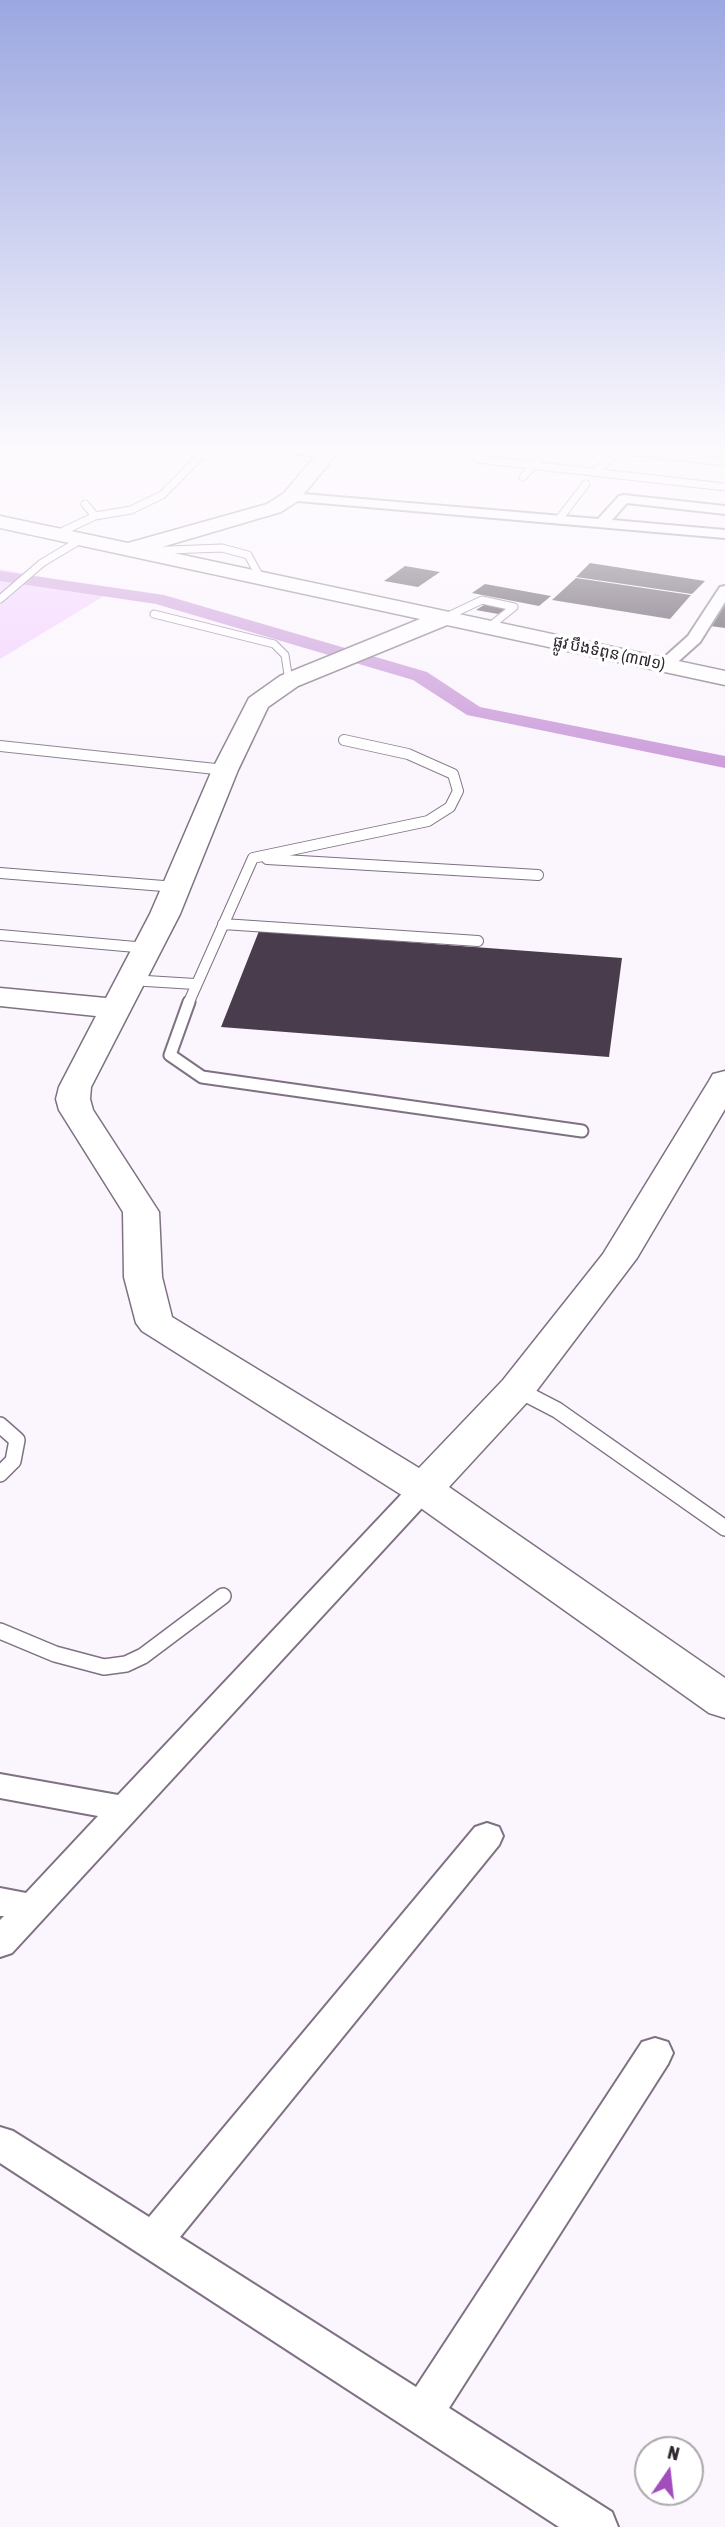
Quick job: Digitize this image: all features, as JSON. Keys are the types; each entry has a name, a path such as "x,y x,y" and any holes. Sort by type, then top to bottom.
{"street":[{"name":"ផ្លូវ បឹងទំពុន (៣៧១)","path":"214,568 725,678"},
{"path":"665,665 694,639 725,590"},
{"path":"446,617 289,681 258,703 225,770 176,887 75,1087 73,1099 76,1110 141,1212 143,1277 155,1323 423,1489 725,1701"},
{"path":"0,997 123,995"},
{"path":"0,1943 517,1389 619,1258 725,1081"},
{"path":"0,1786 125,1809"},
{"path":"153,2241 487,1836"},
{"path":"0,1902 33,1908"},
{"path":"422,2414 655,2053"},
{"path":"0,2143 597,2527"}],"lane":[{"path":"0,599 36,568"},
{"path":"446,617 482,600 514,607 489,627"},
{"path":"154,614 274,644 285,655 289,681"},
{"path":"253,858 428,821 450,807 458,791 453,774 408,754 344,740"},
{"path":"0,746 225,770"},
{"path":"253,858 538,875"},
{"path":"253,858 195,985 170,1055 202,1077 582,1131"},
{"path":"0,873 176,887"},
{"path":"223,924 478,940"},
{"path":"0,934 147,948"},
{"path":"123,995 195,985"},
{"path":"517,1389 558,1410 725,1528"},
{"path":"0,1425 17,1440 13,1461 0,1474"},
{"path":"0,1632 55,1654 104,1667 126,1664 143,1656 223,1595"}],"shaded area":[{"path":"0,569 114,590 0,659"}],"building":[{"path":"402,568 440,572 418,587 384,581"},
{"path":"585,568 621,568 705,581 692,594 576,577"},
{"path":"576,578 691,595 670,619 552,600"},
{"path":"485,584 551,596 539,606 472,593"},
{"path":"487,603 509,607 498,614 476,610"},
{"path":"725,605 725,628 710,626"},
{"path":"259,931 622,958 609,1057 221,1027"}],"waterway":[{"path":"0,576 158,599 420,676 474,711 725,762"}]}
